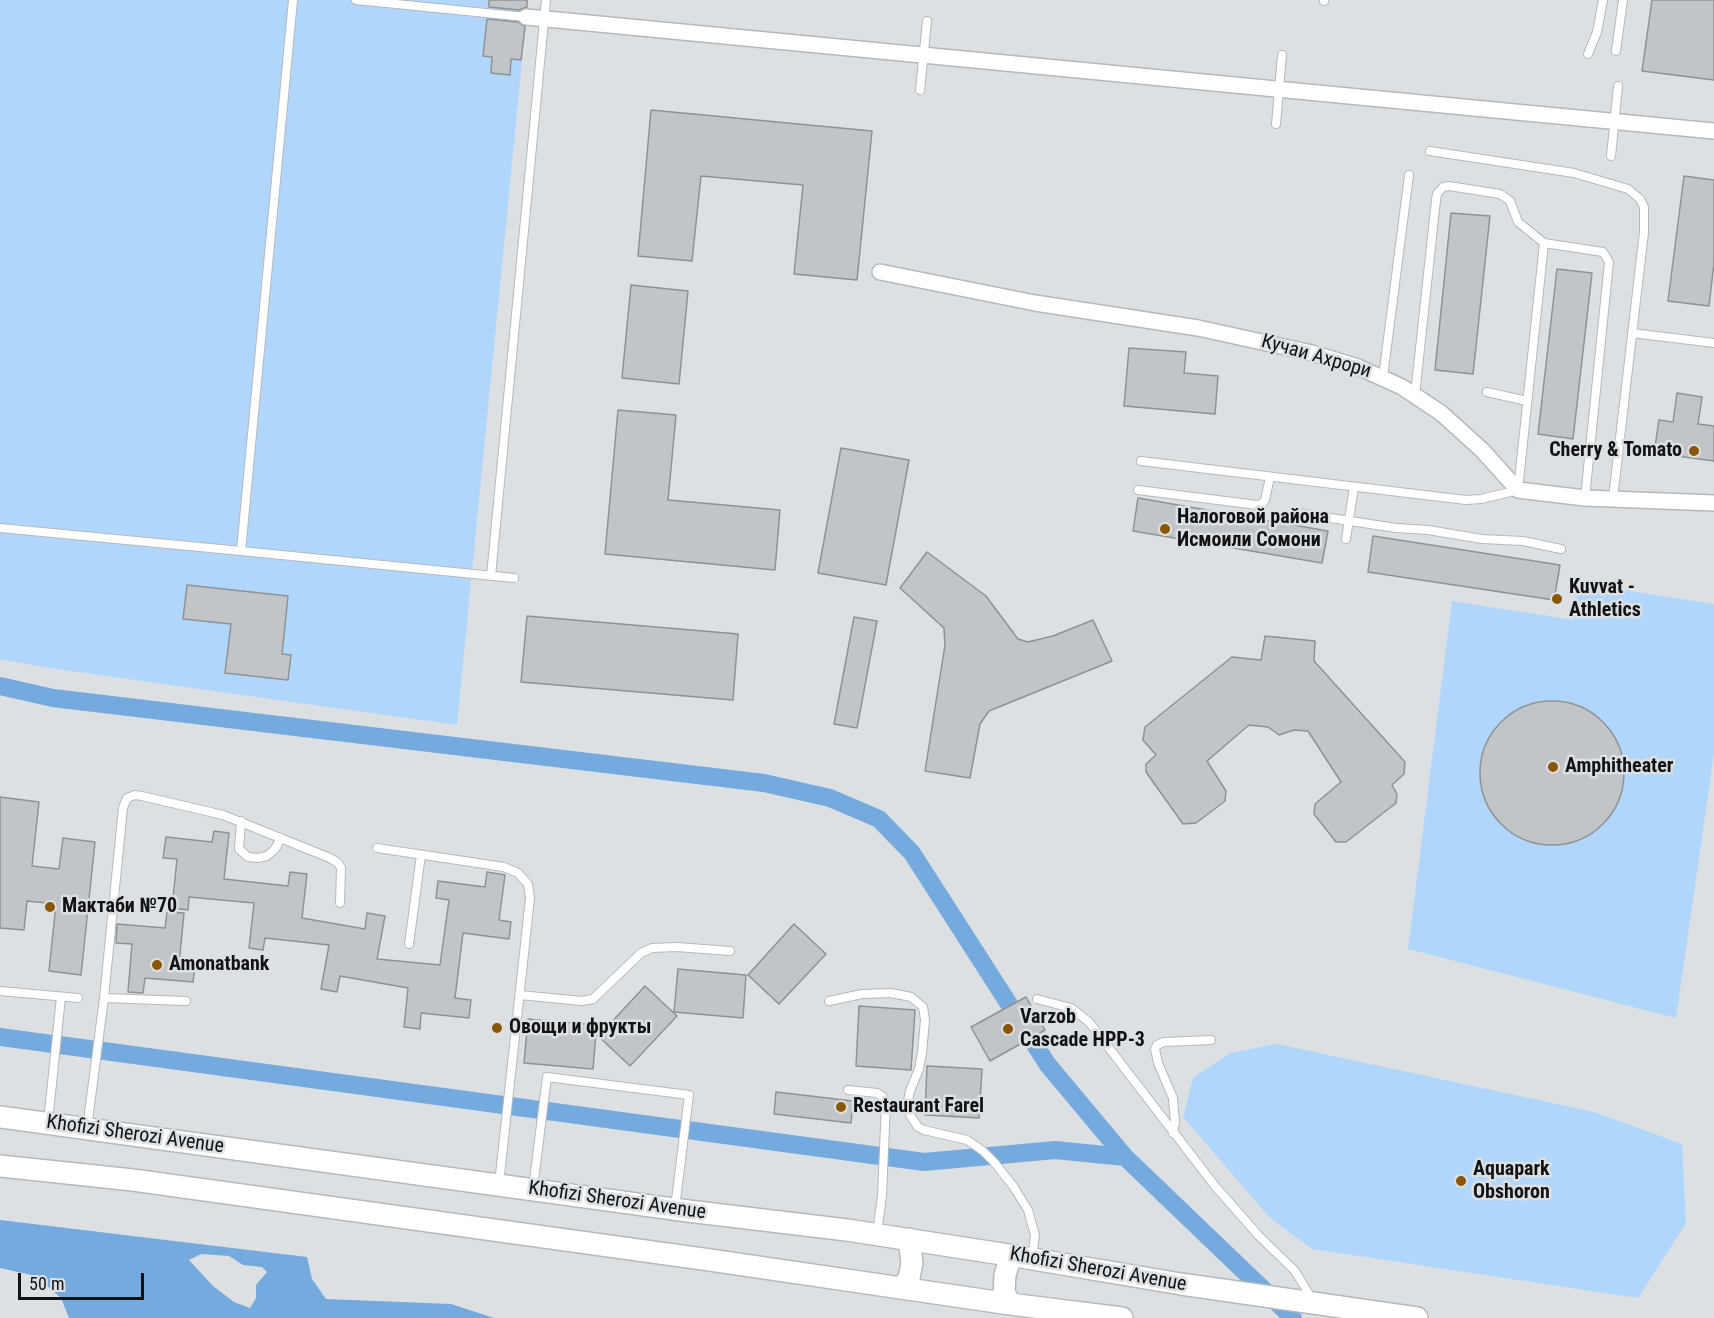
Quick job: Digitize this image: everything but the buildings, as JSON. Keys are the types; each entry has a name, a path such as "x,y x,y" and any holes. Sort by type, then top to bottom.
{"main road":[{"name":"Khofizi Sherozi Avenue","path":"0,1117 909,1239 1233,1292 1417,1318"},
{"path":"0,1166 145,1181 1122,1318"},
{"path":"902,1288 909,1278 912,1263 909,1239"},
{"path":"1010,1304 1004,1292 1005,1275 1009,1262 1024,1257"}],"street":[{"path":"526,17 1714,130"},
{"name":"Кучаи Ахрори","path":"880,272 1035,303 1160,321 1267,342 1312,353 1383,377 1441,413 1476,445 1518,490"},
{"path":"1518,490 1585,498 1714,503"}],"lane":[{"path":"241,551 293,0"},
{"path":"356,0 526,17"},
{"path":"491,576 546,0"},
{"path":"1588,54 1597,32 1604,0"},
{"path":"1616,51 1623,0"},
{"path":"920,90 927,21"},
{"path":"1276,124 1282,55"},
{"path":"1611,156 1618,86"},
{"path":"1430,151 1479,160 1567,171 1634,193 1644,207 1645,216 1613,498"},
{"path":"1383,377 1409,175"},
{"path":"1415,395 1436,200 1440,190 1449,186 1500,194 1510,201 1518,222 1544,243 1603,252 1609,262 1585,498"},
{"path":"1141,461 1466,500 1481,500 1518,490 1544,243"},
{"path":"1632,333 1714,343"},
{"path":"1487,392 1527,401"},
{"path":"1138,490 1257,505 1262,504 1265,500 1270,477"},
{"path":"1346,539 1354,487"},
{"path":"1298,513 1561,549"},
{"path":"0,528 513,578"},
{"path":"87,1128 104,998 123,808 127,798 135,795 142,796 241,821 338,863 342,873 340,903"},
{"path":"241,821 239,849 248,857 267,856 275,849 281,838"},
{"path":"377,848 504,867 524,878 530,891 499,1184"},
{"path":"409,944 421,855"},
{"path":"520,995 582,1001 593,999 642,953 652,948 730,951"},
{"path":"0,991 78,998"},
{"path":"829,1001 862,994 891,993 911,997 922,1007 925,1020 921,1062 909,1091 910,1115 918,1127 967,1140 994,1162 1028,1210 1035,1235 1024,1257"},
{"path":"48,1123 61,997"},
{"path":"104,998 186,1001"},
{"path":"1037,999 1071,1008 1089,1022 1173,1133 1241,1217 1295,1271 1314,1304"},
{"path":"1173,1133 1175,1123 1173,1098 1158,1063 1155,1049 1157,1045 1164,1042 1211,1040"},
{"path":"533,1189 547,1077 689,1095 675,1209"},
{"path":"848,1090 877,1093 884,1099 886,1109 882,1196 877,1235"}],"shaded area":[{"path":"0,0 528,0 457,725 49,668 0,659"},
{"path":"1579,583 1714,604 1714,754 1676,1018 1408,949 1452,601 1573,620"},
{"name":"Aquapark Obshoron","path":"1277,1044 1594,1112 1682,1144 1686,1223 1638,1298 1312,1249 1270,1218 1183,1117 1193,1078 1230,1053"},
{"path":"0,1220 307,1257 312,1279 326,1299 451,1304 494,1318 69,1318 61,1298 36,1276 0,1268","holes":["201,1254 229,1256 243,1265 262,1267 267,1272 256,1285 256,1298 250,1308 234,1302 213,1286 189,1260"]}],"waterway":[{"path":"0,686 53,698 764,783 830,798 879,819 912,853 1048,1065 1125,1157 1293,1318"},
{"path":"0,1037 924,1162 1055,1150 1125,1157"}],"place":[{"name":"Cherry & Tomato","path":"1694,451"},
{"name":"Налоговой района Исмоили Сомони","path":"1165,529"},
{"name":"Kuvvat - Athletics","path":"1557,599"},
{"name":"Amphitheater","path":"1553,767"},
{"name":"Мактаби №70","path":"50,907"},
{"name":"Amonatbank","path":"157,965"},
{"name":"Овощи и фрукты","path":"497,1028"},
{"name":"Varzob Cascade HPP-3","path":"1008,1029"},
{"name":"Restaurant Farel","path":"841,1107"},
{"name":"Aquapark Obshoron","path":"1461,1181"}]}
